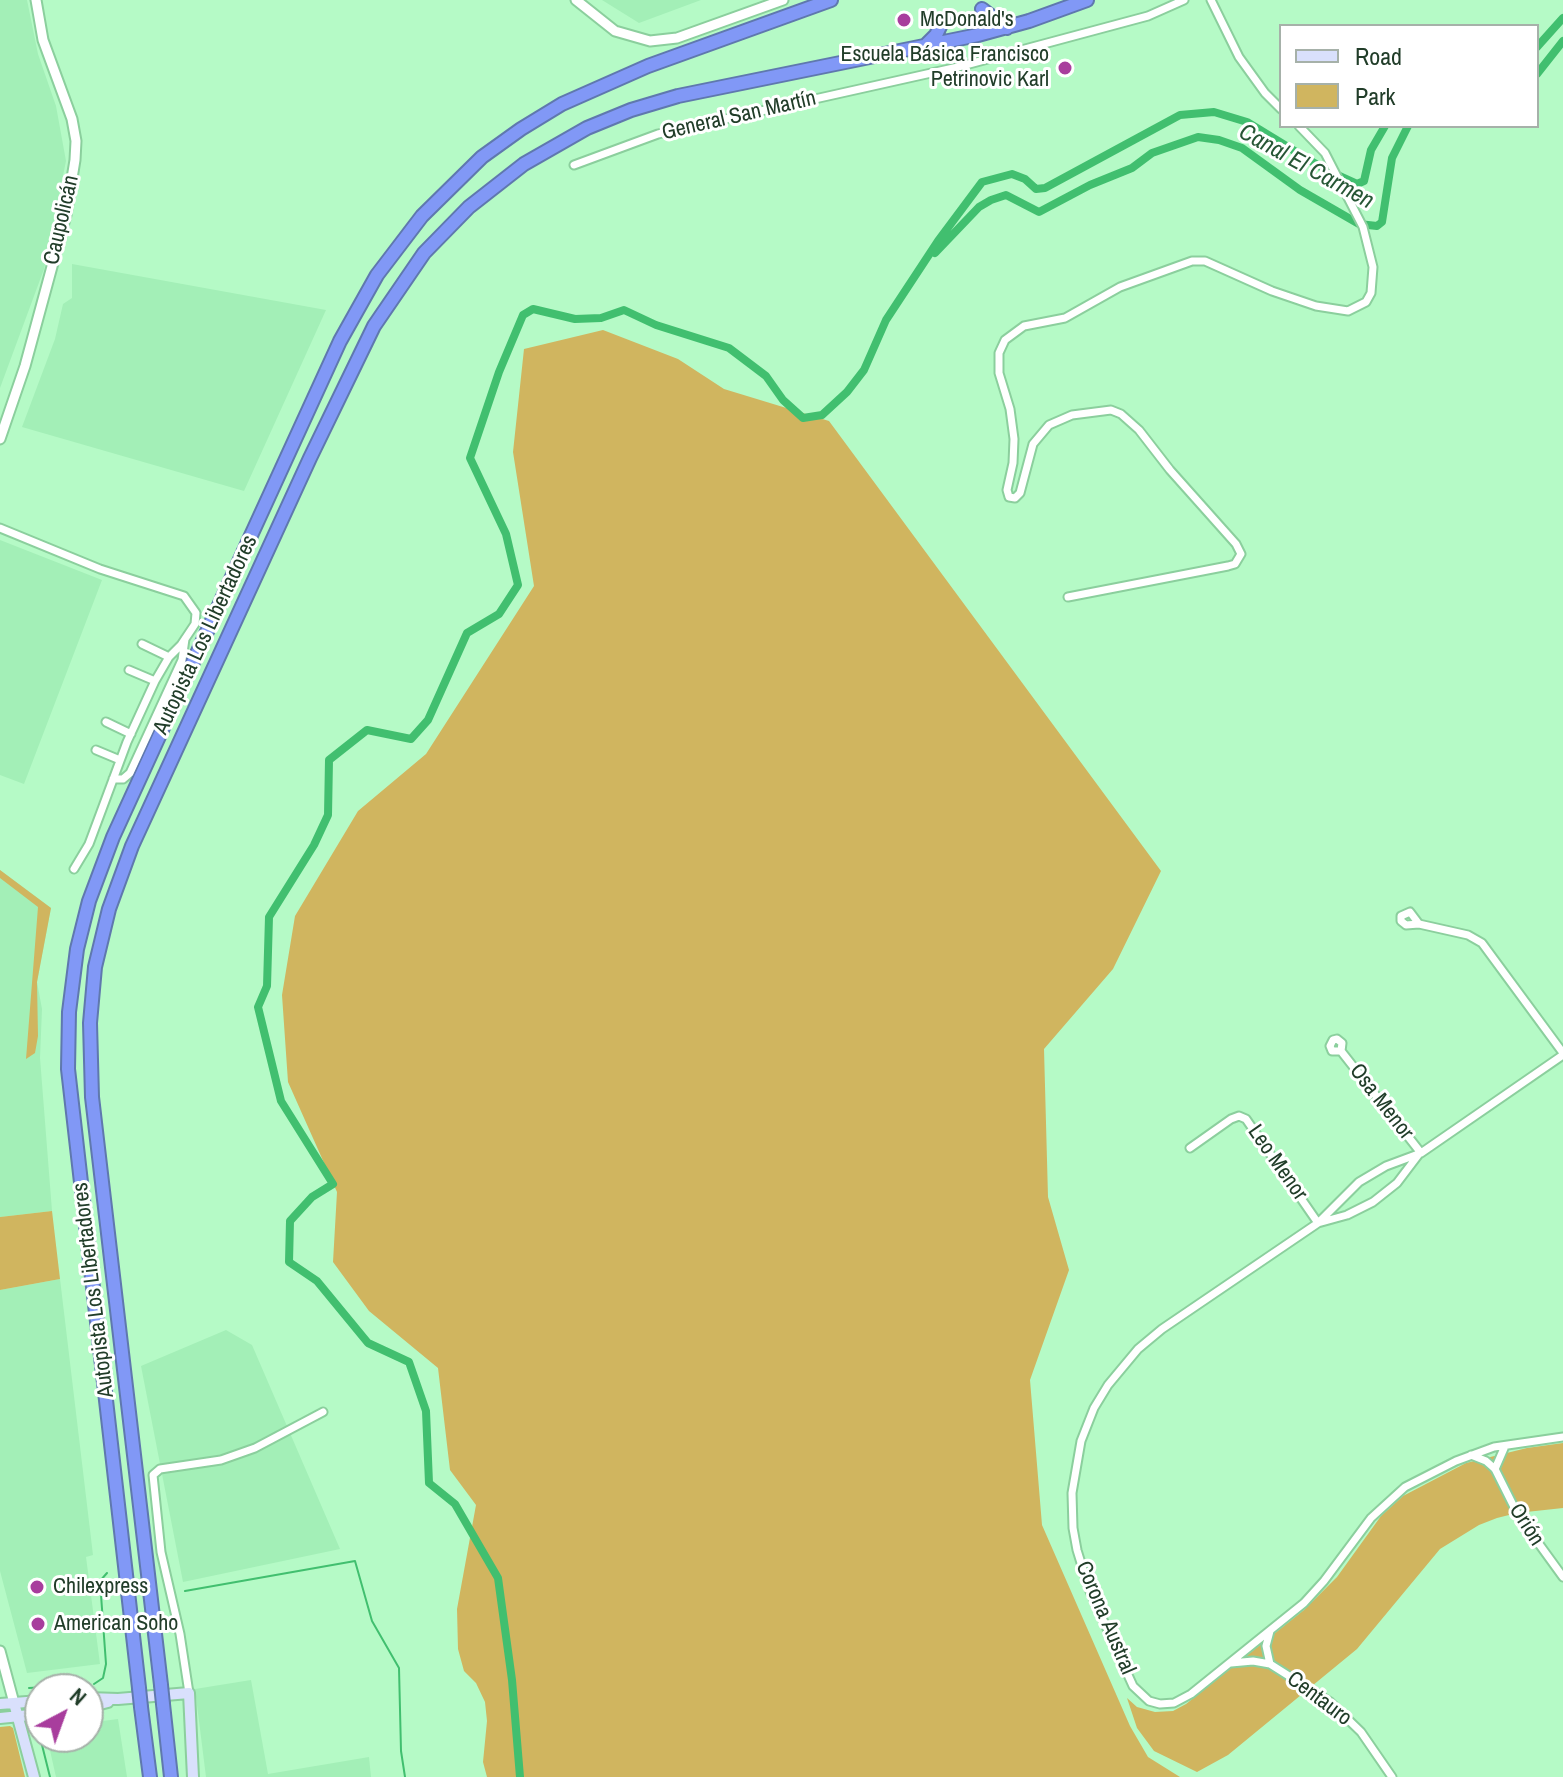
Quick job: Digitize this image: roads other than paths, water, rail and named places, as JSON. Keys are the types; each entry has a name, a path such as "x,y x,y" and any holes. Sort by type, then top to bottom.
{"highway":[{"name":"Autopista Los Libertadores","path":"150,1777 68,1069 69,1012 77,949 89,901 113,837 340,341 377,275 422,216 482,157 562,104 648,66 831,0"},
{"name":"Autopista Los Libertadores","path":"171,1777 92,1097 89,1042 94,977 109,909 132,846 334,406 374,326 424,253 485,193 544,151 598,123 655,102 1007,28 1087,0"},
{"path":"982,9 1007,28"},
{"path":"924,47 936,35 943,20"}],"main road":[{"path":"104,1699 189,1693 193,1777"},
{"path":"104,1703 118,1699"},
{"path":"0,1704 24,1702"},
{"path":"14,1703 34,1777"},
{"path":"0,1718 24,1715"}],"street":[{"name":"Caupolicán","path":"0,439 30,351 66,215 74,170 76,141 72,119 43,40 36,0"},
{"path":"576,0 599,21 623,35 659,41 685,35 783,0"},
{"name":"General San Martín","path":"574,165 658,134 958,67 1148,16 1184,0"},
{"path":"1211,0 1239,57 1279,107"},
{"path":"1068,597 1228,566 1235,564 1241,554 1229,534 1170,470 1139,430 1121,414 1111,410 1072,415 1049,425 1033,444 1020,493 1015,498 1009,497 1007,490 1014,439 1010,409 999,373 999,353 1005,340 1024,326 1065,318 1148,275 1192,261 1205,261 1272,291 1316,306 1348,311 1366,302 1371,293 1373,267 1363,227 1325,153 1301,128"},
{"path":"0,528 100,569 184,596 192,603 196,613 195,624 155,681 120,760 89,844 74,869"},
{"path":"113,779 120,780 130,773 182,660 185,639"},
{"path":"142,644 169,657"},
{"path":"129,670 155,681"},
{"path":"106,722 131,734"},
{"path":"96,750 120,760"},
{"path":"1419,924 1468,935 1482,943 1563,1054"},
{"name":"Osa Menor","path":"1341,1051 1421,1153"},
{"name":"Corona Austral","path":"1563,1054 1421,1153 1367,1177 1318,1223 1162,1329 1135,1352 1094,1408 1081,1441 1075,1468 1072,1516 1080,1561 1089,1589 1137,1691 1155,1703 1174,1703 1191,1694 1317,1590 1371,1518 1387,1501 1414,1482 1471,1455 1506,1444 1563,1437"},
{"name":"Leo Menor","path":"1190,1148 1231,1119 1239,1116 1246,1119 1318,1223"},
{"name":"Corona Austral","path":"1318,1223 1347,1215 1373,1202 1397,1183 1421,1153"},
{"path":"189,1693 180,1634 161,1552 152,1478 154,1472 233,1456 255,1448 323,1412"},
{"path":"1471,1455 1495,1469 1506,1444"},
{"name":"Orión","path":"1495,1469 1518,1515 1563,1577"},
{"name":"Centauro","path":"1270,1664 1266,1646 1271,1630"},
{"path":"0,1651 14,1703"},
{"name":"Centauro","path":"1228,1663 1253,1661 1270,1664 1347,1716 1392,1777"}],"waterway":[{"path":"1539,45 1563,18"},
{"name":"Canal El Carmen","path":"1539,71 1563,41"},
{"path":"520,1777 512,1680 498,1578 455,1504 429,1483 426,1411 409,1362 368,1343 317,1281 289,1262 290,1221 312,1197 333,1184 281,1101 258,1007 267,986 269,917 314,845 328,815 329,760 367,730 411,739 428,720 467,633 499,614 518,585 506,534 470,458 499,372 523,315 533,309 575,319 601,318 624,310 656,325 729,348 766,376 783,400 803,418 822,415 847,392 864,370 886,320 938,241 982,182 1012,174 1025,179 1036,189 1045,188 1180,115 1214,112 1247,122 1324,169 1357,184 1364,181 1371,150 1384,128"},
{"name":"Canal El Carmen","path":"935,253 979,207 991,200 1006,195 1039,212 1090,185 1132,168 1152,153 1198,137 1242,148 1300,190 1359,224 1377,226 1382,222 1392,158 1407,128"},
{"path":"185,1591 355,1561 372,1621 399,1668 401,1751 405,1777"},
{"path":"104,1673 106,1664 100,1581 107,1573"},
{"path":"44,1753 50,1777"}],"place":[{"name":"McDonald's","path":"904,20"},
{"name":"Escuela Básica Francisco Petrinovic Karl","path":"1065,68"},
{"name":"Chilexpress","path":"37,1587"},
{"name":"American Soho","path":"38,1624"}]}
